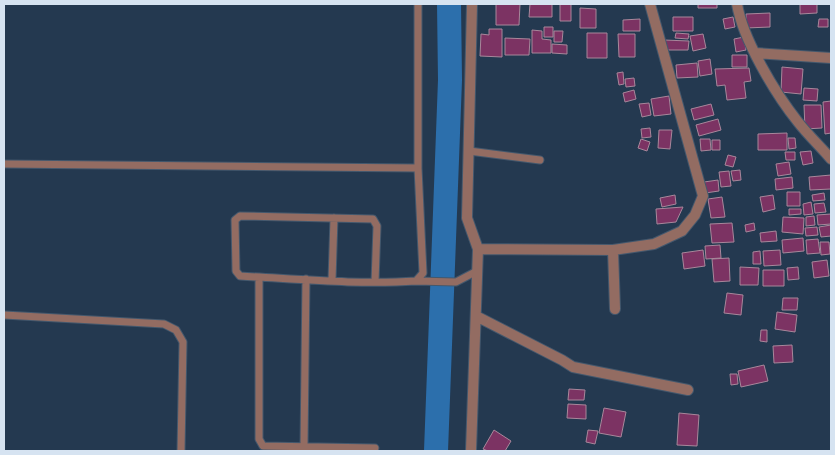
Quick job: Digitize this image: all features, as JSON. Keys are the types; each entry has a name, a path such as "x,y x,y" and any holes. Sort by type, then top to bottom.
{"street":[{"path":"471,451 478,249 467,218 472,4"},
{"path":"478,249 613,250 654,244 682,231 695,215 703,196 650,4"},
{"path":"737,4 738,13 755,53 779,95 799,123 826,148 831,160"},
{"path":"755,53 831,58"},
{"path":"613,250 615,309"},
{"path":"476,316 573,367 688,390"}],"lane":[{"path":"416,281 423,274 418,168 418,4"},
{"path":"469,151 540,160"},
{"path":"4,164 418,168"},
{"path":"375,282 377,226 373,219 240,216 235,220 236,271 240,276 375,282 456,282 477,272"},
{"path":"332,280 334,218"},
{"path":"259,277 259,440 263,446 374,448"},
{"path":"304,446 306,280"},
{"path":"4,315 164,324 176,330 183,342 181,451"}],"building":[{"path":"496,4 520,4 519,25 496,25"},
{"path":"530,4 552,4 552,17 529,17"},
{"path":"560,4 571,4 571,21 560,21"},
{"path":"698,4 717,4 717,8 698,8"},
{"path":"800,4 817,4 817,13 800,14"},
{"path":"580,8 596,9 596,28 580,28"},
{"path":"770,13 770,27 746,28 746,14"},
{"path":"673,17 693,17 693,31 673,31"},
{"path":"733,17 735,27 725,29 723,19"},
{"path":"640,19 640,31 623,31 623,20"},
{"path":"819,19 828,19 828,27 818,27"},
{"path":"544,27 553,27 553,37 544,37"},
{"path":"489,29 502,29 502,57 480,56 481,34 489,35"},
{"path":"532,30 542,31 542,39 551,40 551,53 532,53"},
{"path":"554,31 563,31 562,42 554,42"},
{"path":"587,33 607,33 607,58 587,58"},
{"path":"676,33 689,34 688,39 675,38"},
{"path":"618,34 635,34 635,57 619,57"},
{"path":"703,34 706,48 693,51 690,36"},
{"path":"744,37 746,50 736,52 734,39"},
{"path":"505,38 530,39 529,55 505,55"},
{"path":"664,40 689,41 688,50 664,50"},
{"path":"552,44 567,45 567,54 552,53"},
{"path":"732,55 747,55 747,67 732,67"},
{"path":"710,59 712,74 700,76 698,61"},
{"path":"697,63 698,77 677,78 676,65"},
{"path":"782,67 803,69 801,94 781,92"},
{"path":"749,68 751,81 744,82 746,98 727,100 725,85 717,86 715,69"},
{"path":"623,72 624,84 619,85 617,73"},
{"path":"634,78 635,86 626,87 625,79"},
{"path":"804,88 818,89 817,101 803,100"},
{"path":"634,90 636,99 625,102 623,93"},
{"path":"669,96 671,114 654,116 651,99"},
{"path":"831,101 831,133 825,134 823,102"},
{"path":"649,103 651,115 642,117 639,104"},
{"path":"711,104 714,115 694,120 691,109"},
{"path":"804,105 821,105 822,128 805,129"},
{"path":"718,119 721,130 699,136 696,125"},
{"path":"650,128 651,137 642,138 641,129"},
{"path":"659,130 672,130 670,149 658,148"},
{"path":"787,133 787,150 758,150 758,134"},
{"path":"788,138 795,138 796,148 789,149"},
{"path":"641,139 650,142 647,151 638,148"},
{"path":"700,139 710,139 711,150 701,151"},
{"path":"712,140 720,140 720,150 712,150"},
{"path":"811,151 813,163 803,165 800,152"},
{"path":"785,152 795,152 795,160 786,160"},
{"path":"728,155 736,157 733,167 725,165"},
{"path":"789,162 791,174 778,176 776,164"},
{"path":"740,170 741,180 733,181 731,171"},
{"path":"729,171 731,186 721,187 719,172"},
{"path":"831,175 831,189 810,190 809,177"},
{"path":"792,177 793,188 776,190 775,179"},
{"path":"718,180 719,191 705,193 704,182"},
{"path":"787,192 800,192 800,206 787,206"},
{"path":"824,193 825,200 813,201 812,195"},
{"path":"675,195 676,204 662,207 660,198"},
{"path":"773,195 775,209 763,212 760,197"},
{"path":"722,197 725,217 711,218 708,199"},
{"path":"811,202 813,214 804,215 803,204"},
{"path":"824,203 826,212 815,213 814,204"},
{"path":"683,207 676,222 657,224 656,209"},
{"path":"789,209 801,209 801,214 789,215"},
{"path":"831,214 831,224 818,225 817,215"},
{"path":"814,216 815,225 806,226 806,217"},
{"path":"783,217 804,218 803,234 782,232"},
{"path":"732,223 734,242 712,243 710,224"},
{"path":"754,223 755,230 746,232 745,225"},
{"path":"831,225 831,236 821,237 819,227"},
{"path":"817,227 818,235 806,236 805,228"},
{"path":"776,231 777,241 761,242 760,233"},
{"path":"803,238 804,251 783,253 782,240"},
{"path":"818,239 820,253 807,254 806,240"},
{"path":"820,242 829,242 830,254 821,255"},
{"path":"720,245 721,258 706,259 705,246"},
{"path":"703,250 705,266 684,269 682,253"},
{"path":"780,250 781,265 764,266 763,251"},
{"path":"760,251 761,264 753,264 753,252"},
{"path":"729,258 730,281 714,282 712,259"},
{"path":"827,260 829,276 814,278 812,262"},
{"path":"740,267 759,268 758,285 740,285"},
{"path":"798,267 799,279 788,280 787,268"},
{"path":"763,270 784,270 784,286 763,286"},
{"path":"727,293 743,295 741,315 724,313"},
{"path":"783,298 798,298 797,310 782,310"},
{"path":"777,312 797,315 795,332 775,329"},
{"path":"761,330 767,330 767,342 760,341"},
{"path":"792,345 793,362 774,363 773,346"},
{"path":"764,365 768,381 741,387 738,371"},
{"path":"730,374 737,374 738,384 731,385"},
{"path":"569,389 585,390 584,400 568,400"},
{"path":"568,404 586,405 586,419 567,418"},
{"path":"604,408 626,412 621,437 599,433"},
{"path":"679,413 699,415 697,446 677,445"},
{"path":"494,430 511,441 505,451 488,451 483,449"},
{"path":"588,430 598,431 595,444 586,442"}],"waterway":[{"path":"436,451 450,80 449,4"}]}
